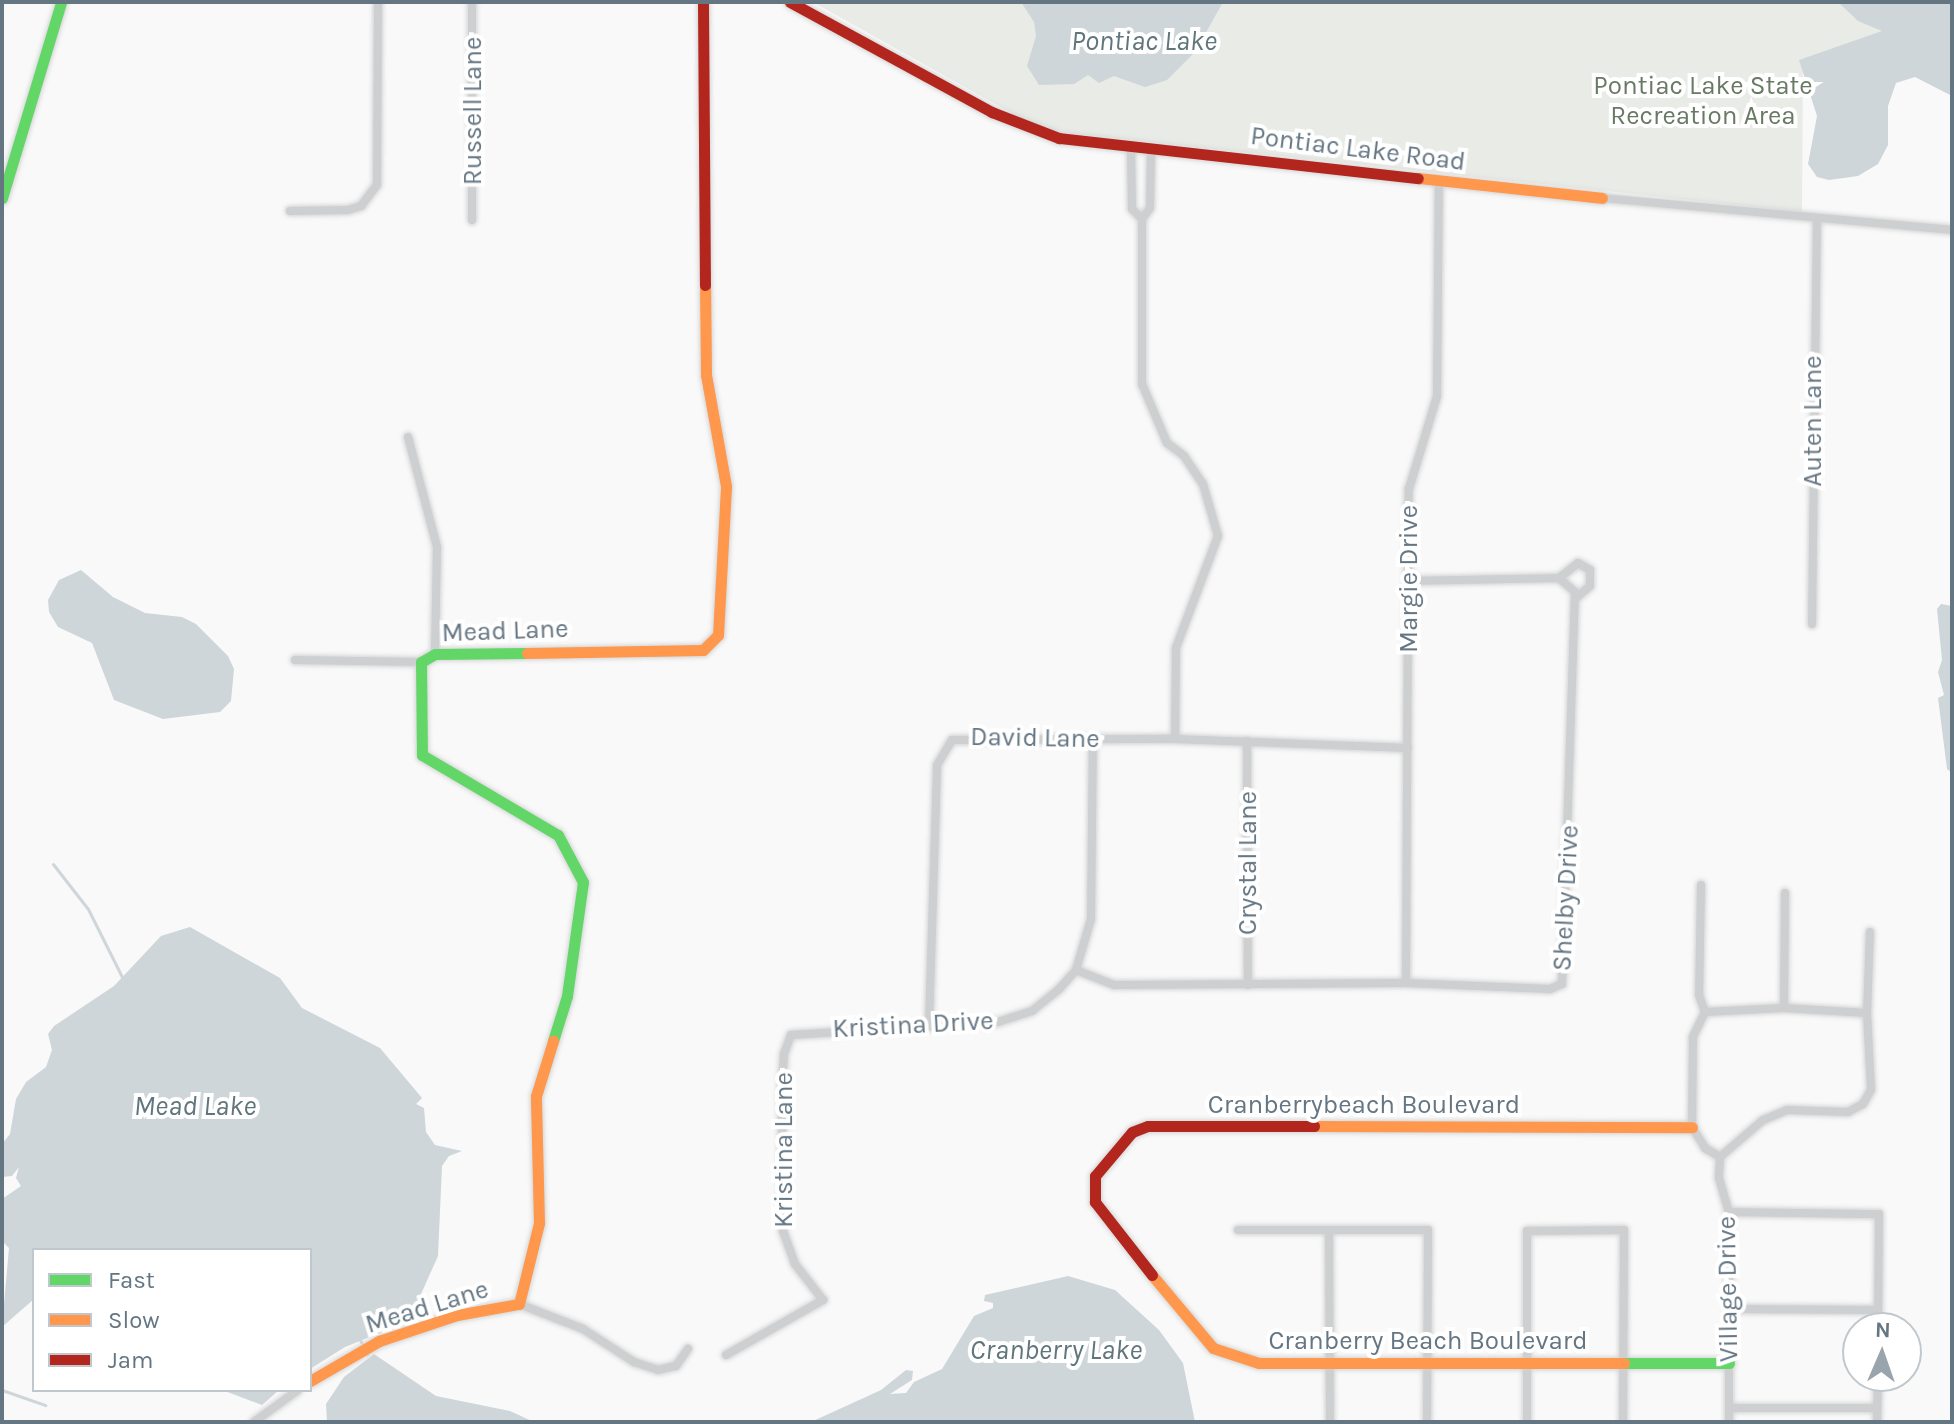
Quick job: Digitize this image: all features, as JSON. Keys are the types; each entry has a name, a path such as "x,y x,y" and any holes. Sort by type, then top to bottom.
{"street":[{"path":"2,198 61,2"},
{"path":"290,211 348,210 361,206 377,185 378,2"},
{"name":"Russell Lane","path":"472,2 472,220"},
{"name":"Mead Lane","path":"312,1380 379,1341 457,1315 519,1304 539,1223 536,1096 567,996 583,882 558,835 422,755 421,662 435,654 703,650 718,635 726,486 706,375 703,2"},
{"name":"Pontiac Lake Road","path":"790,2 1018,125 1059,138 1151,151 1602,198 1952,230"},
{"path":"1131,148 1132,209 1142,219"},
{"path":"1151,151 1150,208 1142,219 1142,384 1146,405 1167,443 1184,456 1203,484 1218,536 1176,648 1175,739"},
{"name":"Margie Drive","path":"1406,983 1412,471 1437,396 1439,181"},
{"name":"Auten Lane","path":"1812,624 1817,219"},
{"path":"408,437 437,547 435,654"},
{"path":"1409,581 1559,578 1578,563 1590,570 1590,586 1576,598 1559,578"},
{"name":"Shelby Drive","path":"1076,970 1114,985 1406,983 1550,989 1566,978 1576,598"},
{"path":"295,660 421,662"},
{"name":"David Lane","path":"929,1024 934,798 944,745 968,736 1175,739 1408,748"},
{"path":"1076,970 1091,919 1093,739"},
{"name":"Crystal Lane","path":"1247,741 1248,985"},
{"path":"1701,885 1699,995 1705,1012 1693,1037 1692,1127 1705,1148 1720,1157 1763,1120 1787,1110 1848,1112 1863,1104 1871,1090 1867,1013 1870,932"},
{"path":"1784,1008 1785,893"},
{"name":"Kristina Drive","path":"789,1038 810,1031 998,1022 1032,1011 1076,970"},
{"path":"1705,1012 1784,1008 1867,1013"},
{"name":"Kristina Lane","path":"726,1355 823,1300 795,1264 783,1231 782,1090 789,1038"},
{"name":"Cranberrybeach Boulevard","path":"1099,1211 1095,1176 1117,1144 1148,1126 1692,1127"},
{"name":"Village Drive","path":"1720,1157 1719,1178 1729,1212 1729,1422"},
{"name":"Cranberry Beach Boulevard","path":"1099,1211 1213,1348 1259,1363 1729,1363"},
{"path":"1729,1212 1879,1214 1878,1310 1729,1309"},
{"path":"1238,1230 1428,1230 1427,1422"},
{"path":"1527,1422 1527,1231 1624,1230 1623,1422"},
{"path":"1329,1231 1330,1422"},
{"path":"519,1304 583,1329 634,1362 658,1370 676,1366 688,1349"},
{"path":"254,1422 295,1392"},
{"path":"1877,1422 1878,1392"},
{"path":"1729,1408 1877,1408"}],"green space":[{"name":"Pontiac Lake State Recreation Area","path":"813,2 1886,2 1885,65 1803,65 1802,212 1058,132 1024,120"}],"water":[{"name":"Pontiac Lake","path":"1021,2 1223,2 1195,52 1167,80 1145,87 1114,76 1099,83 1088,75 1074,84 1039,85 1027,66 1036,36 1034,22"},
{"path":"1838,2 1952,2 1952,96 1915,77 1896,83 1888,106 1888,145 1878,164 1858,176 1829,180 1817,177 1808,164 1817,116 1799,60 1882,31 1858,21"},
{"path":"81,570 113,597 145,613 182,617 196,624 228,656 234,669 231,701 220,712 163,719 114,700 92,643 58,627 49,612 48,600 59,580"},
{"path":"1941,604 1952,606 1952,773 1947,769 1938,698 1944,695 1938,672 1942,660 1937,609"},
{"name":"Mead Lake","path":"190,927 280,978 302,1008 380,1048 422,1098 416,1104 424,1108 426,1132 435,1145 462,1151 449,1156 442,1166 438,1256 409,1321 345,1347 312,1368 312,1248 32,1248 32,1301 2,1327 9,1248 2,1241 2,1199 21,1186 16,1178 19,1167 12,1176 2,1177 2,1144 10,1134 16,1099 26,1082 46,1067 52,1050 48,1034 54,1026 114,986 161,936"},
{"name":"Cranberry Lake","path":"1068,1276 1115,1290 1159,1330 1183,1363 1195,1422 811,1422 881,1390 906,1370 913,1371 912,1380 890,1394 906,1393 914,1382 942,1369 974,1316 993,1308 993,1303 984,1301 985,1295"},
{"path":"374,1354 436,1396 510,1411 534,1422 327,1422 326,1404 344,1377"},
{"path":"227,1392 277,1392 262,1405"}],"waterway":[{"path":"53,864 88,909 122,977"},
{"path":"360,1340 367,1354"},
{"path":"2,1390 45,1405"}],"traffic: fast":[{"path":"2,198 61,2"},
{"path":"527,653 435,654 421,662 422,755 558,835 583,882 567,996 553,1041"},
{"path":"1624,1363 1729,1363"}],"traffic: slow":[{"path":"1418,178 1602,198"},
{"path":"527,653 703,650 718,635 726,486 706,375 705,285"},
{"path":"312,1380 379,1341 457,1315 519,1304 539,1223 536,1096 553,1041"},
{"path":"1314,1126 1692,1127"},
{"path":"1152,1275 1213,1348 1259,1363 1624,1363"}],"traffic: jam":[{"path":"703,2 705,285"},
{"path":"790,2 992,112 1059,138 1418,178"},
{"path":"1152,1275 1095,1202 1095,1176 1132,1132 1148,1126 1314,1126"}]}
